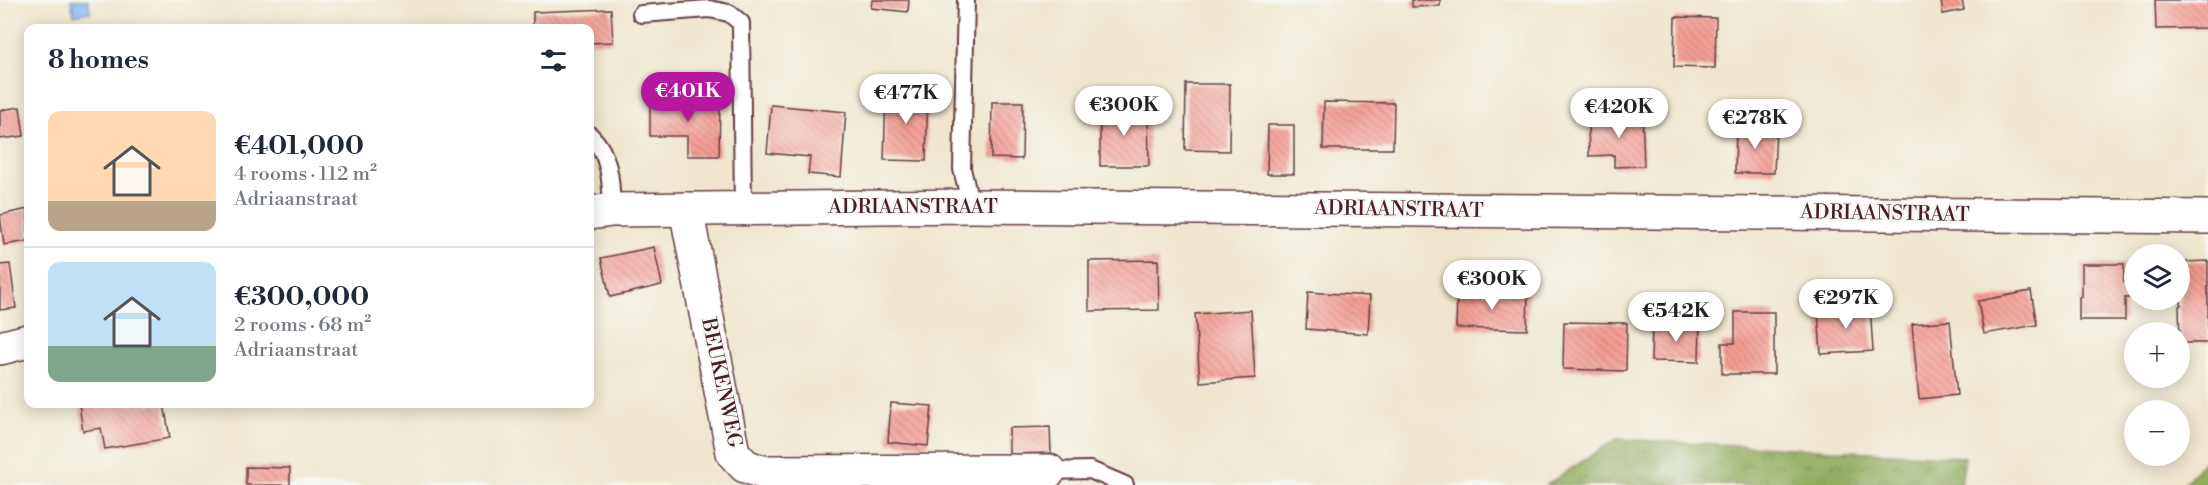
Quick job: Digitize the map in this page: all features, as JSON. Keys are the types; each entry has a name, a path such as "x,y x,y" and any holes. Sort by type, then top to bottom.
{"street":[{"name":"ADRIAANSTRAAT","path":"601,211 971,206 2208,217"},
{"name":"BEUKENWEG","path":"686,209 733,453 745,466 762,472 1049,471"},
{"path":"0,348 24,342"}],"lane":[{"path":"966,0 962,169 971,206"},
{"path":"641,14 709,9 729,13 741,23 743,209"},
{"path":"594,139 610,171 601,211"},
{"path":"1049,471 1090,470 1125,485"}],"green space":[{"path":"1617,439 1965,457 1961,485 1546,485"},
{"path":"2208,457 2208,485 2183,485"}],"water":[{"path":"71,0 88,0 90,12 74,15"}],"building":[{"path":"872,0 909,0 908,12 871,8"},
{"path":"1412,0 1440,0 1440,6 1412,7"},
{"path":"1941,0 1962,0 1964,10 1943,14"},
{"path":"2155,0 2208,0 2208,28 2156,29"},
{"path":"611,9 613,42 594,43 594,24 533,24 533,12"},
{"path":"1675,17 1716,18 1715,68 1674,67"},
{"path":"1186,84 1230,84 1229,151 1185,150"},
{"path":"886,89 928,90 926,161 884,160"},
{"path":"650,98 720,99 719,156 687,156 687,136 650,136"},
{"path":"992,102 1023,102 1022,159 991,158"},
{"path":"1324,102 1394,103 1393,149 1323,149"},
{"path":"771,105 846,112 841,177 808,174 810,157 767,153"},
{"path":"20,107 24,136 0,139 0,110"},
{"path":"1148,108 1149,166 1100,166 1100,109"},
{"path":"1642,110 1644,166 1614,167 1614,155 1589,156 1588,124 1617,123 1617,111"},
{"path":"1268,125 1294,125 1294,174 1267,174"},
{"path":"1736,127 1776,128 1774,173 1735,173"},
{"path":"24,210 24,242 4,245 0,215"},
{"path":"654,247 662,285 610,297 601,258"},
{"path":"1158,260 1159,310 1089,311 1089,261"},
{"path":"2208,261 2208,343 2190,343 2190,322 2179,322 2179,310 2190,310 2190,262"},
{"path":"10,264 16,308 0,310 0,265"},
{"path":"2082,264 2124,264 2125,320 2079,320 2079,297 2082,297"},
{"path":"2031,291 2037,325 1984,334 1978,301"},
{"path":"1308,292 1370,296 1368,334 1306,329"},
{"path":"1457,292 1528,294 1527,330 1456,328"},
{"path":"1870,306 1873,351 1821,354 1818,310"},
{"path":"1251,310 1255,378 1200,382 1195,314"},
{"path":"1735,312 1774,312 1774,374 1722,374 1722,343 1735,343"},
{"path":"1950,321 1957,395 1919,399 1912,324"},
{"path":"1564,322 1627,323 1626,371 1563,369"},
{"path":"1652,324 1700,325 1699,362 1651,361"},
{"path":"891,403 932,406 928,446 888,442"},
{"path":"80,408 165,408 170,438 105,449 101,428 83,431"},
{"path":"1050,427 1051,453 1009,454 1009,428"},
{"path":"246,467 290,468 290,485 246,485"}]}
